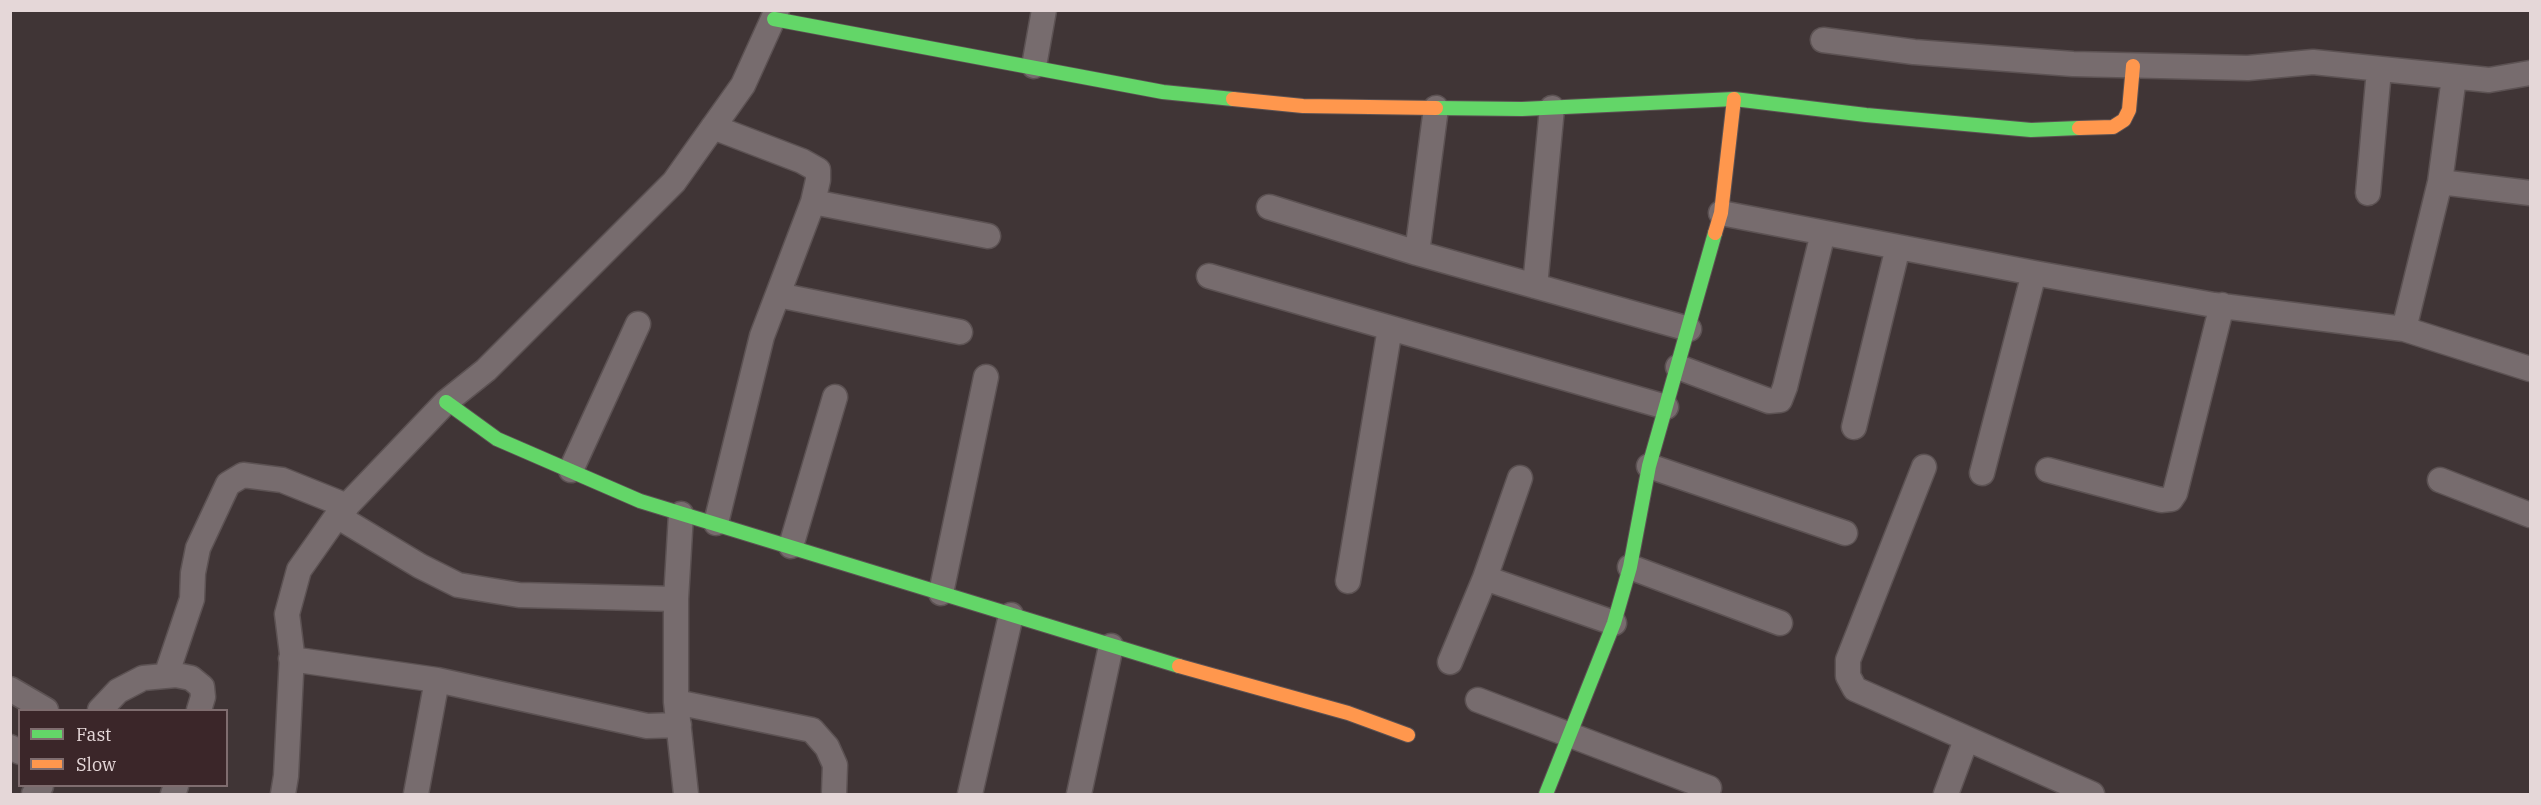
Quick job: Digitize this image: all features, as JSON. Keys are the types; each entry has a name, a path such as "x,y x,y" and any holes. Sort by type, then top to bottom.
{"street":[{"path":"1034,66 1044,10"},
{"path":"284,795 292,654 287,614 299,570 342,511 446,402 486,370 674,182 743,85 776,15 1163,92 1303,106 1552,108 1734,99 1866,115 2031,130 2113,127 2124,120 2129,110 2133,66"},
{"path":"1822,40 1914,52 2073,64 2248,68 2313,62 2489,80 2530,73"},
{"path":"2368,193 2379,70"},
{"path":"2404,328 2440,182 2454,77"},
{"path":"1546,795 1614,623 1630,567 1649,466 1722,213 1734,99"},
{"path":"1417,253 1436,108"},
{"path":"1535,286 1552,108"},
{"path":"713,126 802,161 818,170 813,202 762,336 716,523"},
{"path":"2440,182 2530,193"},
{"path":"813,202 988,236"},
{"path":"1269,207 1417,253 1689,329"},
{"path":"1722,213 2034,273 2222,305 2404,328 2530,369"},
{"path":"1678,367 1769,401 1780,400 1823,233"},
{"path":"1854,427 1898,247"},
{"path":"1982,473 2034,273"},
{"path":"1209,276 1666,407"},
{"path":"778,295 960,332"},
{"path":"2048,470 2161,500 2171,499 2175,493 2222,305"},
{"path":"571,470 638,324"},
{"path":"1348,581 1390,328"},
{"path":"941,593 986,377"},
{"path":"791,546 835,397"},
{"path":"446,402 497,439 640,501 1111,646 1348,713 1408,735"},
{"path":"1649,466 1845,533"},
{"path":"1924,467 1848,660 1848,676 1855,689 2092,795"},
{"path":"166,676 192,599 193,573 198,548 228,484 243,475 282,480 342,511 420,566 458,585 519,595 676,599"},
{"path":"1450,662 1485,578 1520,478"},
{"path":"2440,480 2530,515"},
{"path":"681,514 676,599 677,714 686,795"},
{"path":"1630,567 1780,623"},
{"path":"1485,578 1614,623"},
{"path":"970,795 1011,615"},
{"path":"1079,795 1111,646"},
{"path":"291,659 437,680 647,726 677,714 812,730 827,747 835,765 834,795"},
{"path":"102,709 118,691 142,678 176,675 191,678 202,687 203,697 200,709"},
{"path":"416,795 437,680"},
{"path":"10,689 43,709"},
{"path":"1478,700 1709,788"},
{"path":"1946,795 1966,740"}],"traffic: fast":[{"path":"774,19 1163,92 1233,99"},
{"path":"1436,108 1522,109 1734,99 1866,115 2031,130 2079,128"},
{"path":"1546,794 1614,623 1630,567 1649,466 1715,233"},
{"path":"446,402 497,439 640,501 1179,666"}],"traffic: slow":[{"path":"2079,128 2113,127 2124,120 2129,110 2133,66"},
{"path":"1233,99 1303,106 1436,108"},
{"path":"1715,233 1721,213 1734,99"},
{"path":"1179,666 1348,713 1408,735"}]}
